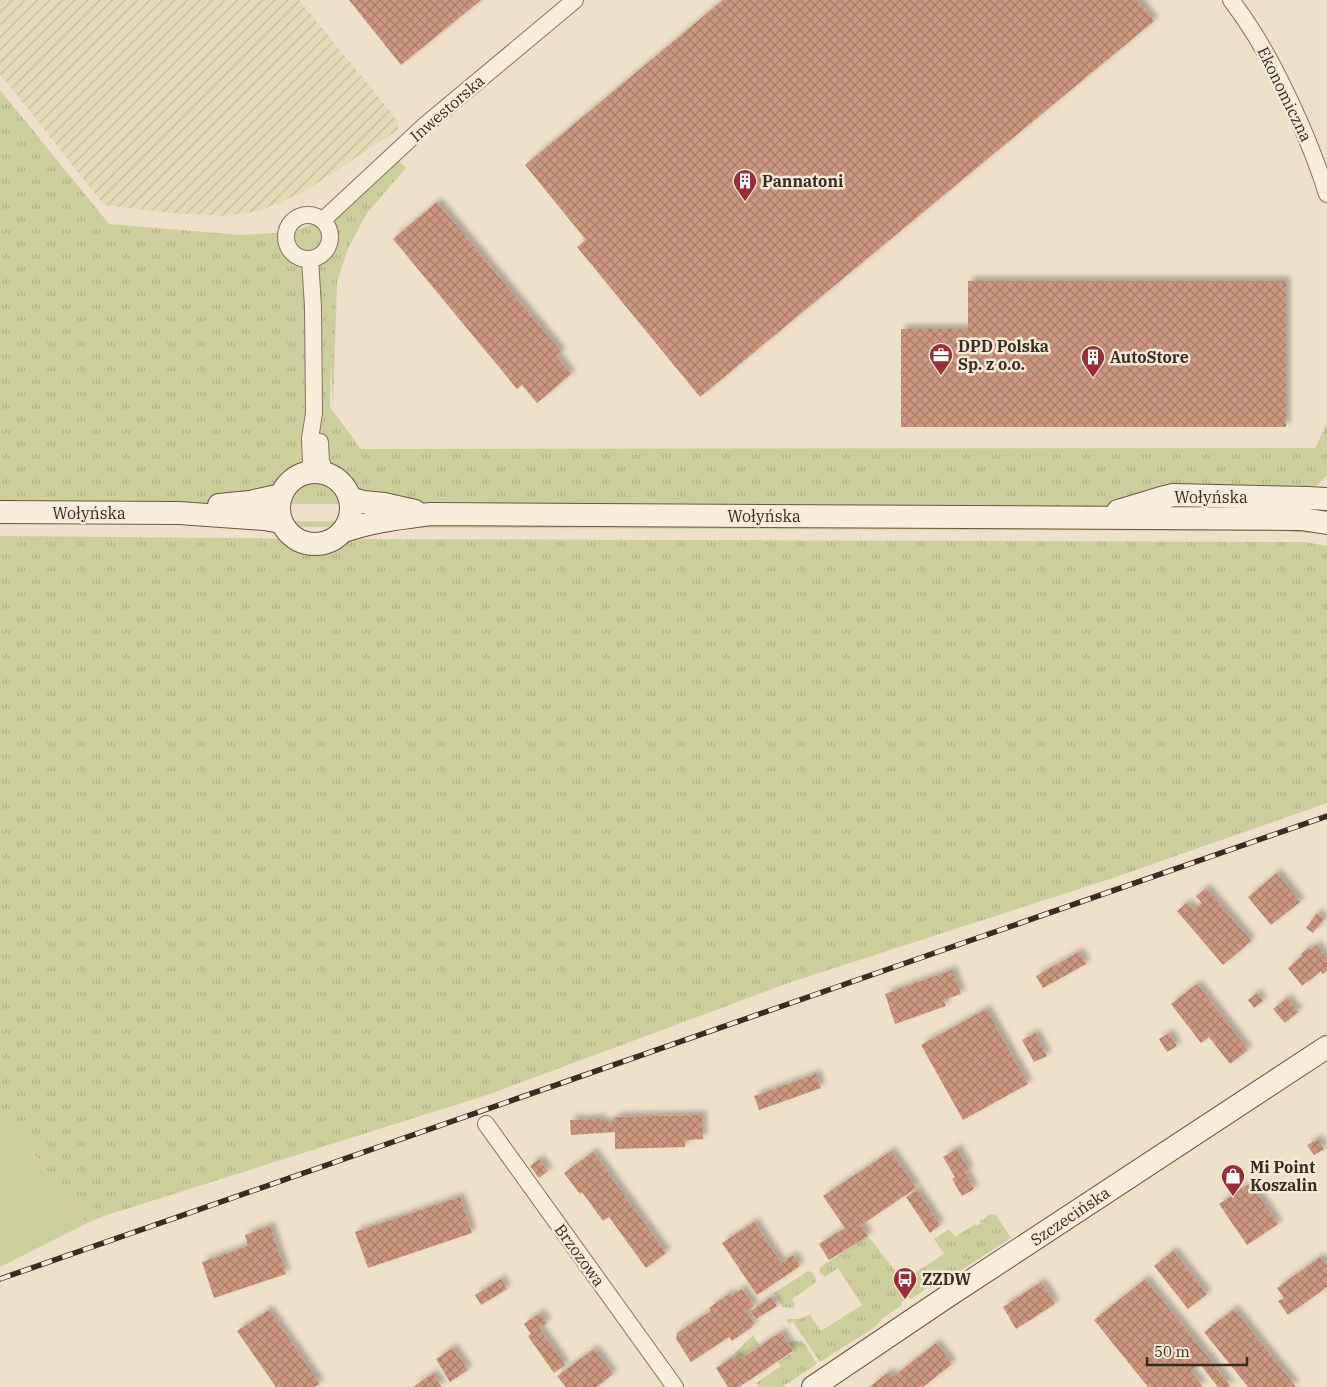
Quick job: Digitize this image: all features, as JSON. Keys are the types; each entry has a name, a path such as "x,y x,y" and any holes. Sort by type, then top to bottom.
{"main road":[{"path":"317,473 334,477 347,490 350,498 351,515 344,531 338,536 328,542 314,544 298,540 285,529 281,522 278,508 285,487 292,480 299,475 317,473"},
{"name":"Wołyńska","path":"179,513 198,507 250,502 281,495"},
{"name":"Wołyńska","path":"1098,517 1173,495 1320,495"},
{"name":"Wołyńska","path":"350,498 431,514"},
{"name":"Wołyńska","path":"0,512 179,513 281,522"},
{"name":"Wołyńska","path":"344,531 359,525 384,520 431,514 1301,519 1327,523"},
{"name":"Szczecińska","path":"813,1387 1327,1047"}],"street":[{"name":"Inwestorska","path":"324,220 423,127 575,0"},
{"name":"Ekonomiczna","path":"1231,0 1264,48 1299,117 1327,194"},
{"path":"312,215 324,220 330,232 330,244 322,255 310,259 300,258 291,251 287,242 287,232 293,221 298,217 312,215"},
{"path":"310,259 314,413 310,439 311,462 317,473"},
{"name":"Brzozowa","path":"486,1124 675,1387"}],"shaded area":[{"path":"0,0 299,0 397,120 398,130 302,193 259,211 225,216 170,213 104,205 0,74"}],"green space":[{"path":"0,90 109,224 241,235 290,232 321,221 350,202 399,161 406,168 367,213 348,248 337,282 333,408 331,359 330,407 361,449 1315,448 1327,424 1327,475 1312,490 1104,510 878,506 0,503"},
{"path":"288,521 1327,528 1327,534 1278,531 280,527"},
{"path":"0,536 1305,542 1327,546 1327,803 1110,879 791,982 490,1094 87,1223 0,1110"},
{"path":"0,1110 87,1223 0,1267"},
{"path":"989,1214 996,1215 1011,1238 952,1276 940,1279 911,1299 909,1297 901,1302 902,1305 883,1318 875,1327 820,1362 793,1322 789,1324 786,1319 799,1319 810,1315 821,1331 862,1305 838,1268 825,1277 820,1273 819,1268 868,1236 903,1281 944,1254 934,1239 949,1229 955,1237 975,1224 977,1226"},
{"path":"808,1271 814,1275 816,1282 792,1299 795,1304 794,1308 783,1307 774,1293"},
{"path":"753,1335 759,1345 740,1358 737,1354 716,1368 731,1357"},
{"path":"794,1341 803,1342 817,1364 782,1387 759,1387 756,1383 781,1366 778,1362 794,1352 789,1343"}],"building":[{"path":"349,0 481,0 401,65"},
{"name":"Pannatoni","path":"723,0 1137,0 1154,21 700,397 577,247 586,240 525,165"},
{"path":"437,202 561,352 556,356 571,374 537,403 522,385 517,389 393,239"},
{"name":"AutoStore","path":"968,281 1286,281 1286,427 901,427 901,329 968,329"},
{"path":"1277,873 1300,902 1271,925 1248,897"},
{"path":"1206,888 1251,941 1223,965 1177,911 1187,903 1193,910 1202,903 1196,896"},
{"path":"1317,913 1324,919 1313,933 1306,928"},
{"path":"1316,945 1327,959 1327,971 1323,974 1321,971 1302,986 1288,968 1308,948 1310,950"},
{"path":"1079,952 1086,964 1043,988 1036,976"},
{"path":"952,970 961,994 943,1000 946,1006 895,1024 885,994"},
{"path":"1197,984 1248,1050 1230,1064 1209,1037 1201,1043 1171,1004"},
{"path":"1257,993 1263,1001 1254,1008 1248,1000"},
{"path":"1287,998 1298,1012 1285,1023 1273,1009"},
{"path":"986,1009 1028,1084 963,1120 921,1045"},
{"path":"1035,1033 1047,1056 1034,1062 1022,1040"},
{"path":"1169,1033 1177,1046 1167,1052 1159,1039"},
{"path":"816,1074 821,1088 759,1110 754,1096"},
{"path":"702,1115 703,1139 685,1140 685,1147 615,1149 615,1132 571,1135 570,1120 600,1119 601,1122 614,1122 614,1117"},
{"path":"1318,1139 1324,1149 1314,1155 1307,1145"},
{"path":"957,1149 969,1170 965,1173 974,1189 962,1196 952,1179 955,1177 943,1157"},
{"path":"891,1151 916,1188 861,1225 868,1236 829,1260 819,1244 845,1228 823,1196"},
{"path":"593,1152 666,1253 646,1268 609,1217 603,1221 582,1192 580,1194 564,1173"},
{"path":"539,1159 548,1171 539,1178 530,1166"},
{"path":"1250,1183 1278,1224 1247,1245 1219,1204"},
{"path":"917,1190 940,1225 930,1233 906,1197"},
{"path":"460,1197 472,1233 368,1268 355,1232"},
{"path":"754,1222 781,1263 793,1255 800,1266 757,1295 722,1243"},
{"path":"270,1226 286,1274 214,1298 202,1262 248,1246 245,1235"},
{"path":"1173,1251 1207,1294 1188,1309 1154,1266"},
{"path":"1320,1257 1327,1267 1327,1287 1288,1315 1278,1301 1284,1298 1277,1288"},
{"path":"501,1279 507,1289 481,1305 475,1295"},
{"path":"1145,1279 1231,1387 1218,1387 1200,1364 1191,1371 1203,1387 1148,1387 1094,1320"},
{"path":"1041,1282 1055,1304 1016,1329 1003,1307"},
{"path":"742,1289 754,1306 746,1311 754,1323 752,1327 732,1341 729,1337 691,1362 676,1339 677,1333 711,1311 709,1308 730,1293 732,1296"},
{"path":"771,1297 777,1306 756,1319 751,1311"},
{"path":"1234,1309 1296,1387 1248,1387 1204,1332"},
{"path":"269,1310 320,1384 315,1387 276,1387 237,1331"},
{"path":"540,1313 547,1323 539,1328 565,1365 554,1373 528,1336 531,1334 524,1324"},
{"path":"781,1332 793,1351 739,1387 728,1387 716,1368 737,1355 740,1359"},
{"path":"936,1343 952,1364 923,1387 869,1387 889,1372 893,1377"},
{"path":"453,1348 468,1370 450,1382 436,1359"},
{"path":"594,1349 613,1374 597,1387 566,1387 557,1376"},
{"path":"433,1373 442,1387 413,1387"}],"railway":[{"path":"0,1279 1327,816"}],"place":[{"name":"Pannatoni","path":"745,202"},
{"name":"DPD Polska Sp. z o.o.","path":"941,376"},
{"name":"AutoStore","path":"1093,378"},
{"name":"Mi Point Koszalin","path":"1233,1197"},
{"name":"ZZDW","path":"905,1300"}]}
